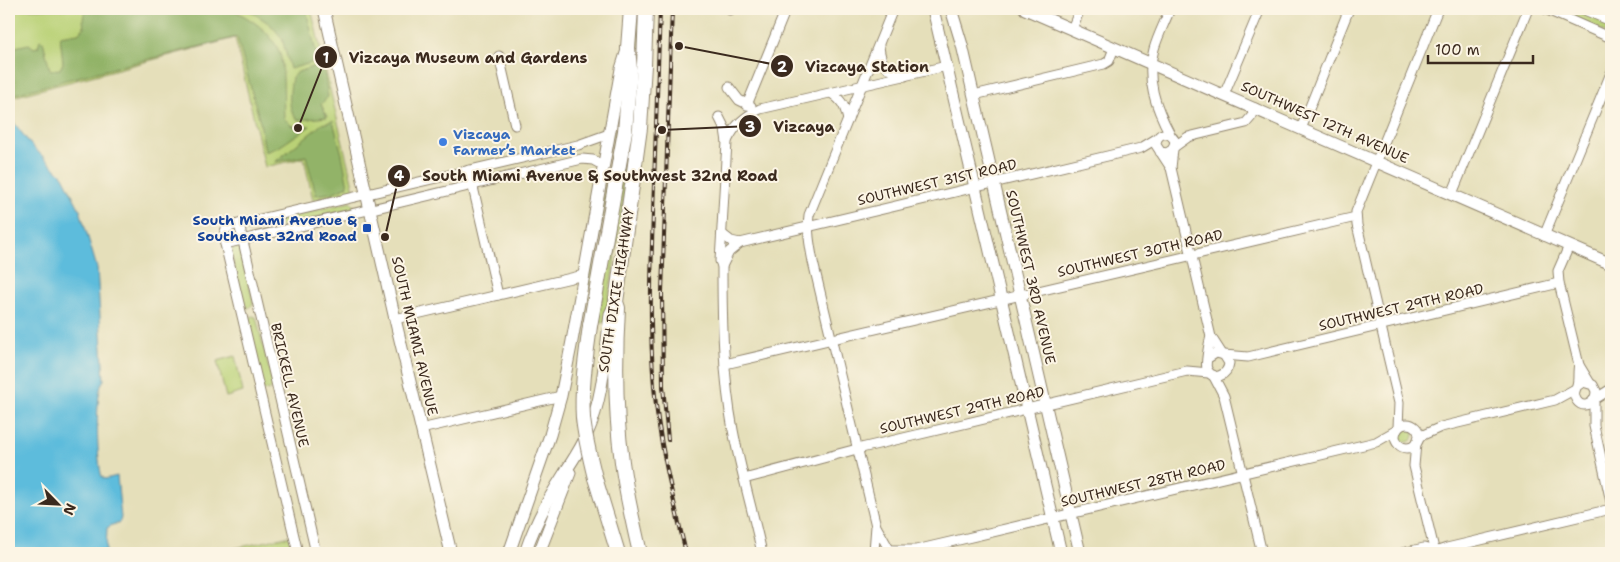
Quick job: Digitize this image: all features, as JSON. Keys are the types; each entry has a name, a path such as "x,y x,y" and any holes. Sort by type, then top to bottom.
{"highway":[{"path":"618,553 595,478 587,442 583,402 584,371 590,326 625,131 630,70 628,48 631,9"},
{"name":"SOUTH DIXIE HIGHWAY","path":"616,302 640,128 646,9"},
{"path":"616,302 618,308 616,382 618,427 627,496 640,553"}],"main road":[{"name":"SOUTH MIAMI AVENUE","path":"324,9 451,553"},
{"path":"933,9 1061,553"},
{"name":"SOUTHWEST 3RD AVENUE","path":"951,9 970,78 1080,553"},
{"name":"SOUTHWEST 12TH AVENUE","path":"1025,9 1611,264"},
{"path":"509,553 550,435 561,396 621,69 628,48"},
{"path":"947,66 960,70 970,78"},
{"name":"SOUTH DIXIE HIGHWAY","path":"525,553 534,526 579,450 592,424 598,402 610,314 616,302"},
{"path":"539,553 579,450"}],"street":[{"path":"747,104 786,9"},
{"path":"1072,29 1080,9"},
{"path":"1170,9 1154,49 1151,63 1151,80 1158,112 1175,141 1171,168"},
{"path":"1224,95 1260,9"},
{"path":"1300,129 1349,9"},
{"path":"1434,553 1414,466 1396,438 1399,403 1356,217 1438,9"},
{"path":"1452,194 1528,9"},
{"path":"1545,9 1611,38"},
{"path":"1582,9 1611,22"},
{"path":"891,551 876,526 813,262 808,227 809,215 893,10"},
{"path":"879,43 880,57 885,66 893,72 905,76"},
{"path":"974,95 1104,64 1109,60 1114,48"},
{"path":"499,56 515,125"},
{"path":"727,142 736,125 760,109 947,66"},
{"path":"1544,236 1611,72"},
{"path":"729,88 739,100 760,109"},
{"path":"831,94 844,104 848,120"},
{"path":"1157,138 1163,134 1188,137 1246,123 1252,116 1255,108"},
{"path":"1158,112 1156,145 1171,168 1211,337 1228,360 1224,396"},
{"path":"720,117 725,129 727,142 720,261 722,266 725,364 732,421 762,553"},
{"path":"298,553 224,236 225,230 228,227 239,224 578,145 610,134"},
{"path":"1159,151 1167,153 1188,137"},
{"name":"SOUTHWEST 31ST ROAD","path":"740,243 1141,148 1157,138"},
{"name":"SOUTHWEST 31ST ROAD","path":"1141,148 1159,151"},
{"path":"226,244 582,159 593,160 604,166"},
{"path":"469,170 498,295"},
{"name":"SOUTHWEST 30TH ROAD","path":"725,364 1356,217"},
{"name":"BRICKELL AVENUE","path":"239,224 316,553"},
{"path":"722,234 731,241 740,243"},
{"path":"722,266 729,252 740,243"},
{"path":"1568,246 1558,271 1559,283 1579,365 1596,391 1594,426 1611,502"},
{"path":"395,319 584,275"},
{"name":"SOUTHWEST 29TH ROAD","path":"1223,355 1248,357 1559,283"},
{"path":"242,314 258,310"},
{"path":"1211,337 1206,367 1224,396 1262,553"},
{"path":"1207,359 1213,354 1223,355"},
{"name":"SOUTHWEST 29TH ROAD","path":"1227,370 1248,357"},
{"name":"SOUTHWEST 29TH ROAD","path":"1187,372 1207,359"},
{"path":"1579,365 1575,397 1594,426"},
{"path":"1211,374 1222,375 1227,370"},
{"name":"SOUTHWEST 29TH ROAD","path":"744,478 857,449 1187,372 1211,374"},
{"path":"1401,445 1410,447 1423,435 1441,427 1555,400 1583,382 1611,385"},
{"path":"1555,400 1590,404 1611,389"},
{"path":"261,396 278,392"},
{"path":"421,428 561,396"},
{"path":"1399,403 1418,434 1414,466"},
{"path":"1397,429 1406,424 1441,427"},
{"name":"SOUTHWEST 28TH ROAD","path":"873,552 882,547 891,551 915,552 1376,442 1397,429"},
{"name":"SOUTHWEST 28TH ROAD","path":"1376,442 1401,445"},
{"path":"1402,553 1424,548 1434,553 1611,509"},
{"path":"873,552 876,526"}],"green space":[{"path":"9,9 311,9 354,190 313,200 304,158 265,167 235,38 9,98"},
{"path":"85,9 232,9 264,30 278,49 283,72 284,118 292,126 310,126 279,147 265,152 260,122 237,37 9,96 9,55 11,48 29,44 34,48 38,47 40,40 43,41 50,70 60,69 63,63 60,36 78,33 84,28"},
{"path":"247,9 306,9 318,61 290,69 282,38 270,24"},
{"path":"637,9 641,9 637,96 631,150 605,323 598,322 634,83"},
{"path":"1551,9 1578,9 1611,24 1611,35"},
{"path":"321,64 325,75 328,97 321,104 327,117 298,120 294,116 290,105 292,77 298,72"},
{"path":"333,121 348,186 332,193 316,195 306,156 275,162 322,124"},
{"path":"616,128 617,140 590,286 587,285"},
{"path":"350,202 354,206 353,209 249,234 245,232 245,227"},
{"path":"240,248 253,301 249,308 243,304 231,254 232,249"},
{"path":"252,316 256,317 273,385 269,391 263,388 247,320"},
{"path":"235,356 243,392 226,397 217,361"},
{"path":"1404,428 1410,428 1414,435 1410,442 1404,442 1400,438 1400,432"},
{"path":"291,536 295,553 213,553"}],"water":[{"path":"9,116 31,145 63,176 80,210 97,268 104,380 99,397 97,427 100,469 102,477 105,479 117,476 121,518 119,523 107,528 106,553 9,553"}],"railway":[{"path":"660,9 651,278 652,364 656,407 663,449 686,553"},
{"path":"668,440 663,386 662,292 672,9"}],"place":[{"name":"Vizcaya Station","path":"679,46"},
{"name":"Vizcaya Museum and Gardens","path":"298,128"},
{"name":"Vizcaya","path":"662,130"},
{"name":"Vizcaya Farmer’s Market","path":"443,142"},
{"name":"South Miami Avenue & Southeast 32nd Road","path":"367,228"},
{"name":"South Miami Avenue & Southwest 32nd Road","path":"385,237"}]}
